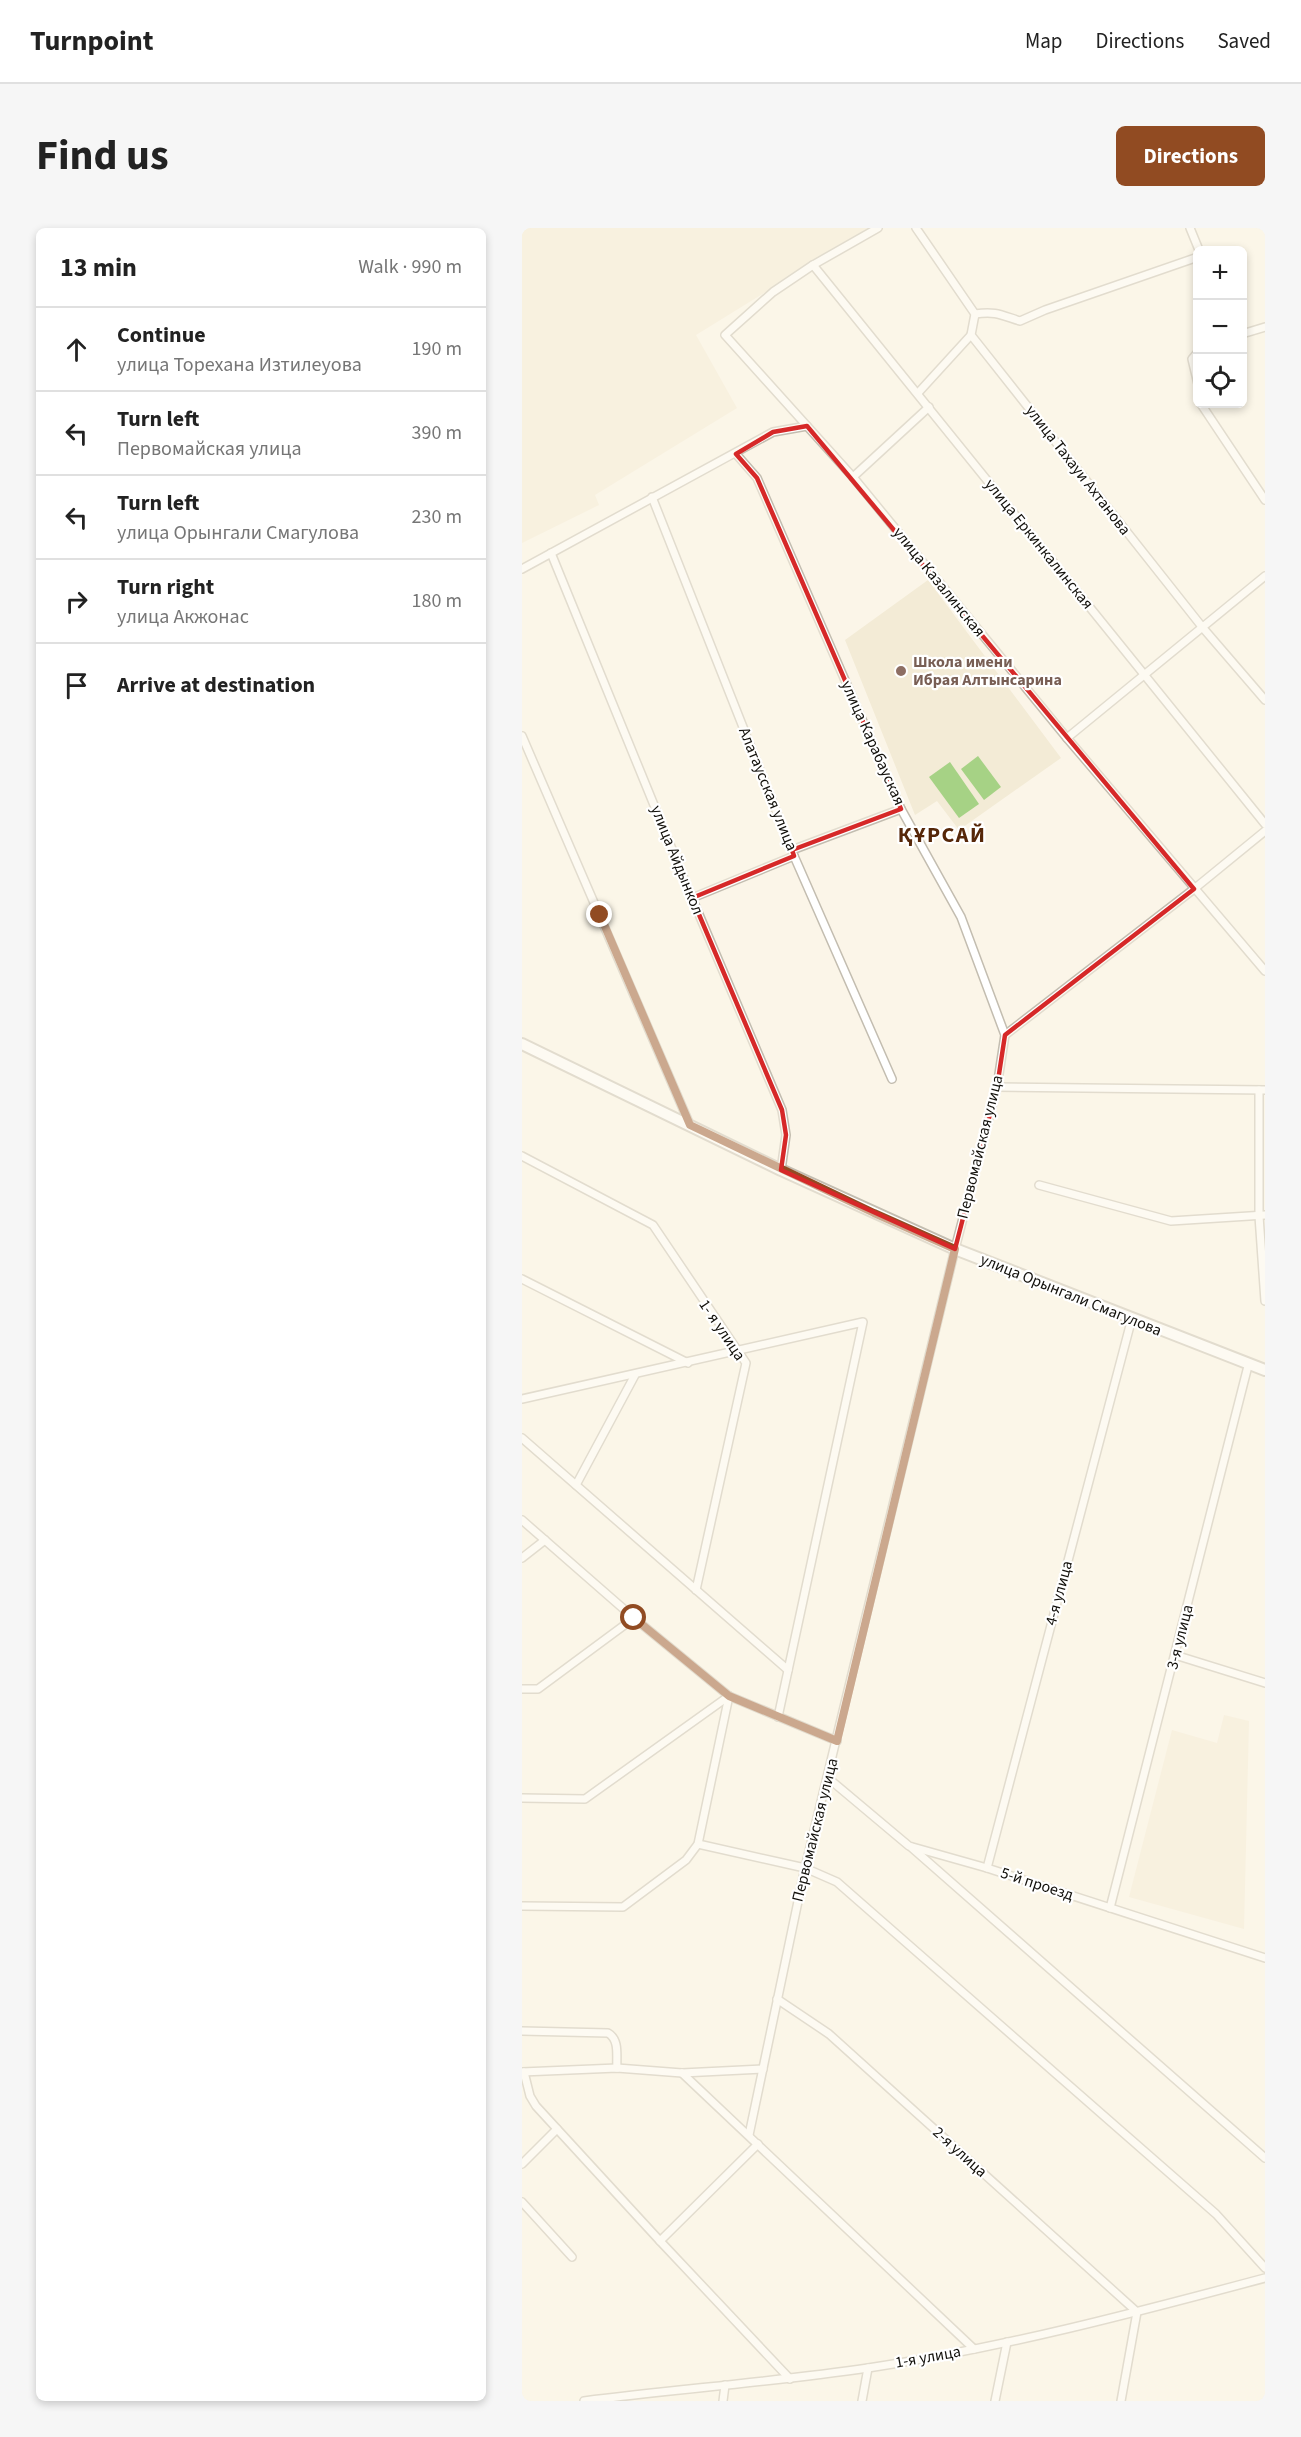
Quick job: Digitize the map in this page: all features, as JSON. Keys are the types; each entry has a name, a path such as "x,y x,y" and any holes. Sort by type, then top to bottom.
{"main road":[{"name":"улица Орынгали Смагулова","path":"522,1044 781,1170 955,1249 1248,1366 1265,1370"}],"street":[{"path":"813,265 878,228"},
{"path":"916,228 975,314 971,335 918,393"},
{"path":"1190,228 1197,246"},
{"path":"975,314 989,311 1020,321 1045,310 1193,259"},
{"name":"улица Казалинская","path":"813,265 773,292 725,335 853,477 1067,738 1265,971"},
{"name":"улица Еркинкалинская","path":"813,265 1265,824"},
{"path":"1247,332 1265,327"},
{"name":"улица Тахауи Ахтанова","path":"971,335 1203,628 1265,700"},
{"path":"853,477 929,407"},
{"path":"1204,408 1265,500"},
{"path":"522,569 773,432 807,426"},
{"name":"улица Карабауская","path":"736,454 758,478 901,809 961,917 1005,1035"},
{"name":"Алатаусская улица","path":"652,496 793,853 892,1079"},
{"name":"улица Айдынкол","path":"551,553 692,898 782,1110 786,1135 781,1170"},
{"path":"1067,738 1265,576"},
{"path":"522,736 690,1125"},
{"path":"692,898 793,853 901,809"},
{"path":"1005,1035 1194,889 1265,831"},
{"name":"Первомайская улица","path":"749,2135 805,1868 955,1249 997,1087 1005,1035"},
{"path":"997,1087 1262,1090 1265,1301"},
{"name":"1- я улица","path":"522,1156 653,1225 746,1363 696,1590"},
{"path":"1039,1185 1171,1221 1262,1216"},
{"path":"522,1279 688,1363"},
{"name":"4-я улица","path":"987,1868 1132,1318"},
{"path":"522,1400 863,1322 778,1717"},
{"name":"3-я улица","path":"1110,1908 1248,1366"},
{"path":"576,1485 635,1375"},
{"path":"522,1438 788,1670"},
{"path":"522,1520 634,1618 729,1696 837,1741"},
{"path":"522,1558 545,1540"},
{"path":"522,1689 538,1689 634,1618"},
{"path":"1175,1655 1265,1683"},
{"path":"522,1798 585,1799 729,1696"},
{"path":"522,1906 623,1907 686,1860 698,1844 729,1696"},
{"name":"5-й проезд","path":"828,1778 909,1846 987,1868 1265,1958"},
{"path":"698,1844 805,1868 837,1882 1216,2214 1265,2268"},
{"path":"909,1846 1265,2158"},
{"name":"2-я улица","path":"777,1999 829,2034 1137,2312"},
{"path":"522,2031 608,2033 616,2042 617,2068"},
{"path":"763,2069 682,2073 617,2068 523,2072 530,2096 557,2129 790,2379"},
{"path":"682,2073 974,2349"},
{"path":"522,2164 557,2129"},
{"path":"660,2241 758,2144"},
{"path":"522,2202 572,2257"},
{"name":"1-я улица","path":"584,2401 790,2379 974,2349 1137,2312 1265,2278"},
{"path":"1121,2401 1137,2312"},
{"path":"995,2401 1007,2342"},
{"path":"862,2401 868,2368"},
{"path":"723,2401 725,2385"}],"highlighted area":[{"path":"807,426 1194,889 1005,1035 997,1087 955,1249 781,1170 786,1135 782,1110 692,898 794,856 792,850 901,809 757,478 736,454 773,432"}],"shaded area":[{"path":"522,228 869,228 696,335 737,408 595,495 599,505 522,543"},
{"path":"928,580 1061,758 959,830 937,801 915,815 845,640"},
{"path":"1224,1715 1249,1721 1244,1929 1129,1897 1172,1730 1217,1743"}],"green space":[{"path":"978,756 1001,787 984,800 961,769"},
{"path":"950,762 979,804 959,818 929,777"}],"place":[{"name":"Школа имени Ибрая Алтынсарина","path":"901,671"}],"district":[{"name":"ҚҰРСАЙ","path":"942,835"}],"route":[{"path":"600,915 690,1125 781,1170 955,1249 837,1741 729,1696 634,1618"}]}
